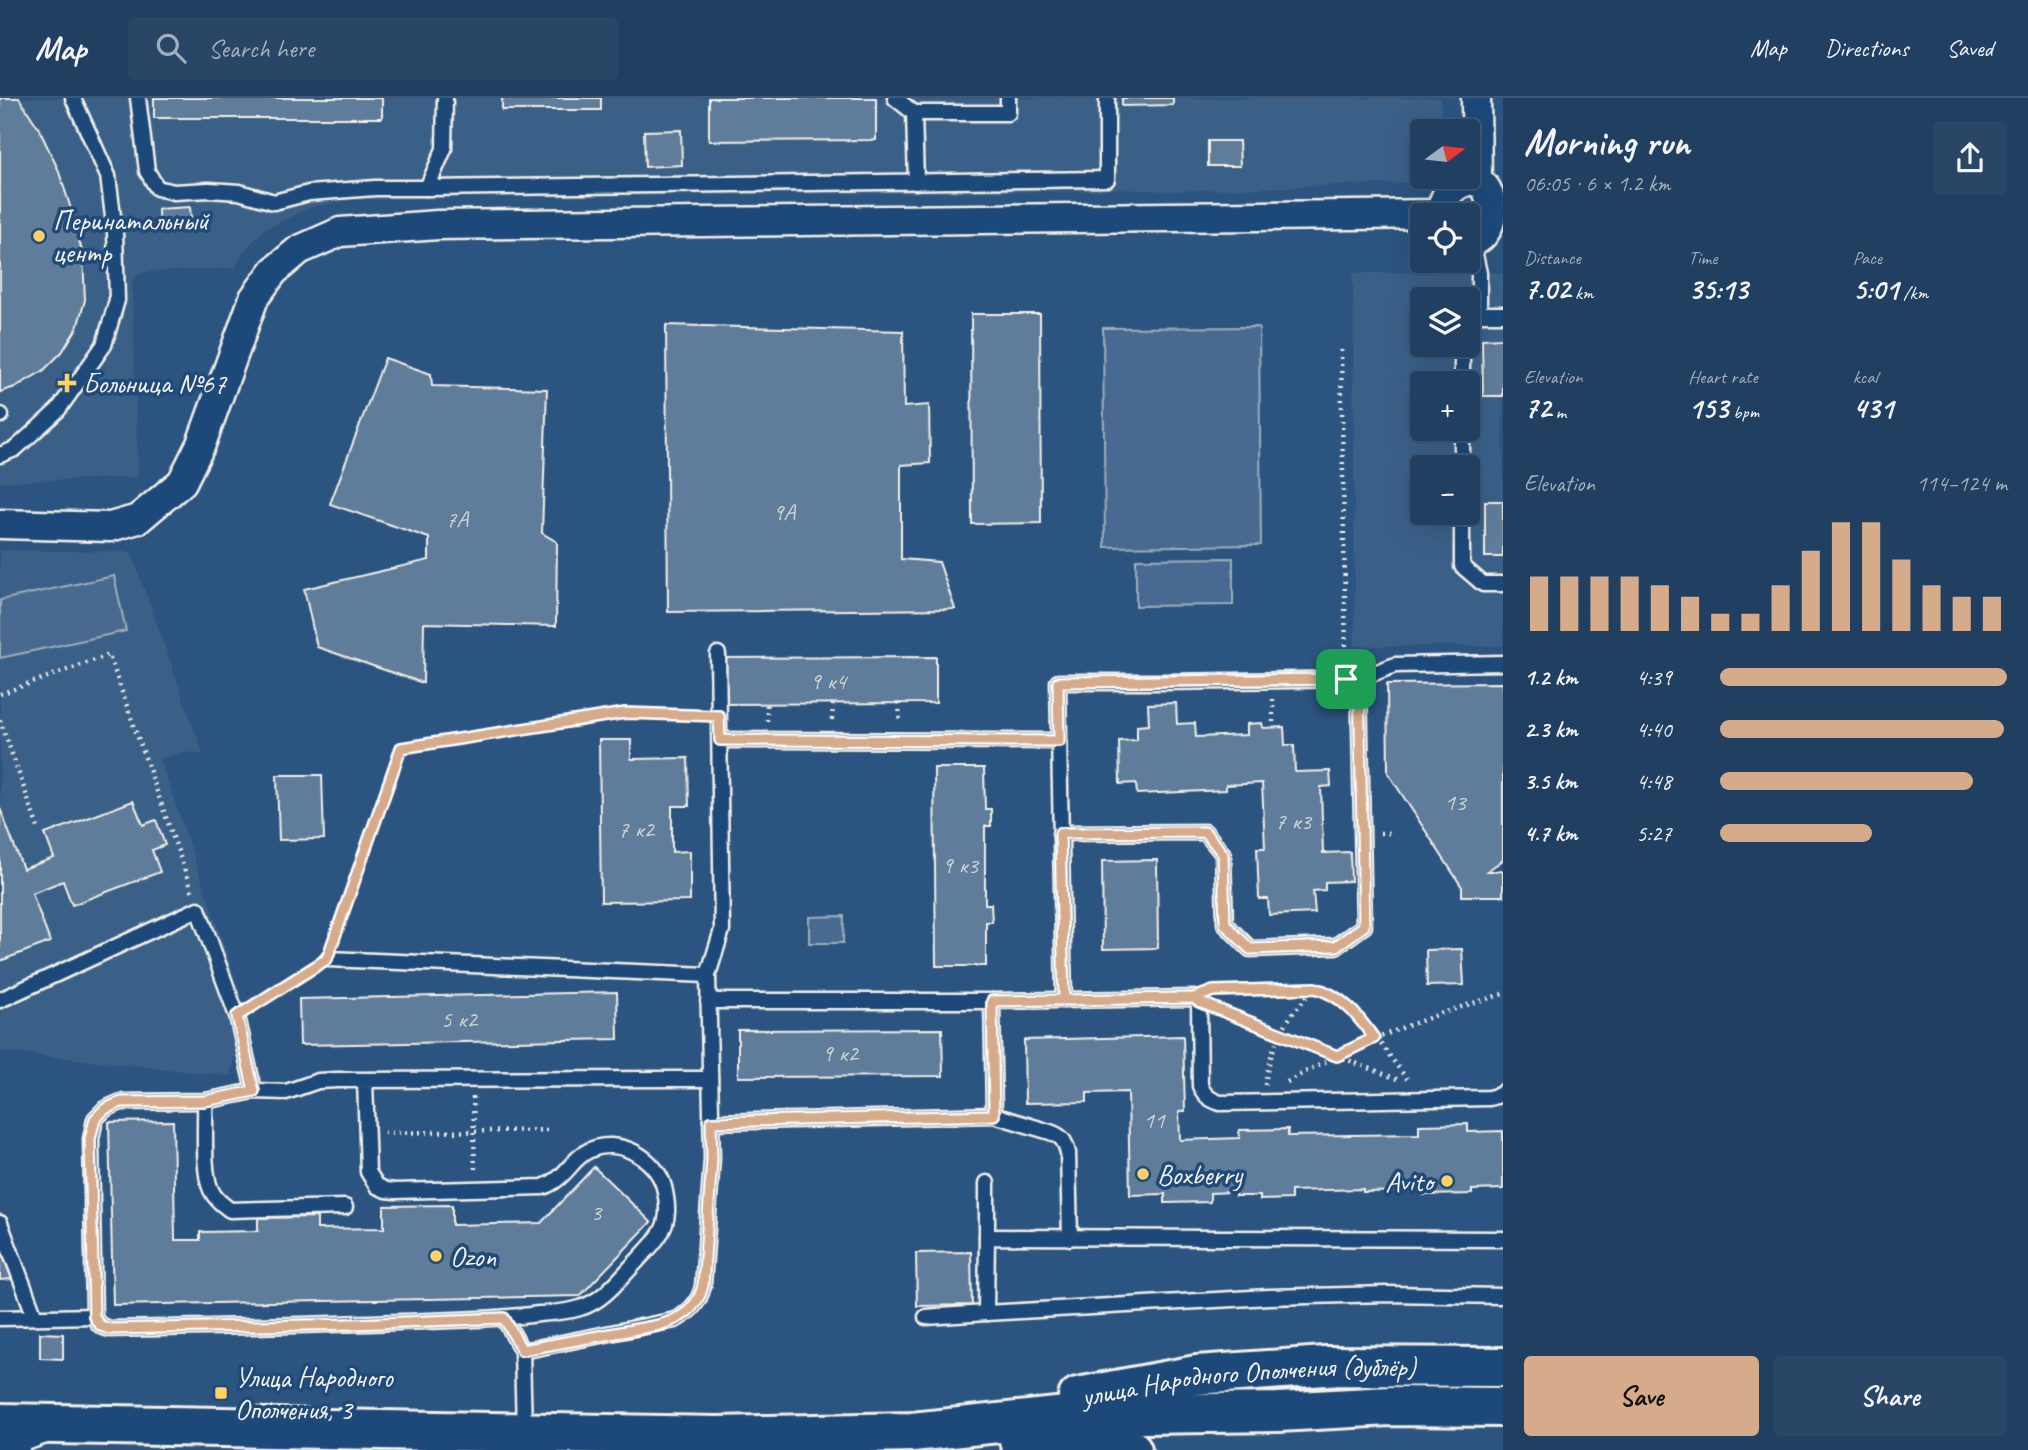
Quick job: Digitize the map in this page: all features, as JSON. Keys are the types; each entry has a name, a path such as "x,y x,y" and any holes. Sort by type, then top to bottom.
{"main road":[{"name":"улица Народного Ополчения (дублёр)","path":"912,1432 1086,1395 1197,1375 1325,1366 1503,1367"},
{"path":"0,1423 717,1436 912,1432 1076,1415 1278,1412 1390,1406 1503,1407"},
{"path":"912,1432 1099,1445 1132,1450"}],"street":[{"path":"1476,98 1476,119"},
{"path":"1480,183 1494,191 1502,209 1498,231 1480,240"},
{"path":"0,524 110,527 138,519 182,482 201,444 254,299 274,271 299,250 340,232 438,225 1410,215"},
{"path":"0,1450 9,1440 28,1430 51,1424"}],"lane":[{"path":"0,455 15,449 58,410 104,345 117,300 115,232 108,176 73,98"},
{"path":"138,98 147,171 157,188 174,192 239,192 274,202 309,193 375,188 1107,179 1107,98"},
{"path":"427,188 444,149 445,98"},
{"path":"895,98 914,113 1008,113 1008,98"},
{"path":"914,113 916,182"},
{"path":"1480,318 1503,314"},
{"path":"1462,525 1462,566 1483,584 1503,584"},
{"path":"522,1350 675,1320 695,1305 703,1286 712,1160 708,975 722,930 718,654"},
{"path":"1064,1000 1058,682 1352,679 1395,665 1503,663"},
{"path":"1060,833 1205,832 1223,854 1225,924 1250,949 1336,946 1364,926 1352,679"},
{"path":"720,740 1059,741"},
{"path":"0,1000 198,909 237,1016 254,1091"},
{"path":"327,959 708,975"},
{"path":"708,1001 1196,1000 1200,1086 1209,1100 1489,1098 1503,1092"},
{"path":"992,1001 994,1115"},
{"path":"365,1080 368,1172 372,1180 386,1190 543,1187 559,1179 586,1151 603,1147 627,1149 652,1164 662,1179 668,1204 667,1219 659,1237 597,1300 564,1311 504,1318 354,1324 110,1329 96,1322 90,1139 95,1119 105,1109 121,1102 205,1101 254,1091 286,1092 324,1080 710,1079"},
{"path":"205,1101 207,1179 211,1192 218,1201 230,1210 345,1207"},
{"path":"711,1122 994,1115 1058,1135 1065,1142 1068,1153 1070,1238"},
{"path":"986,1313 987,1183"},
{"path":"0,1223 36,1317"},
{"path":"987,1237 1503,1239"},
{"path":"926,1317 1243,1298 1388,1294 1503,1296"},
{"path":"0,1318 94,1316"},
{"path":"504,1318 522,1350 524,1433"}],"path":[{"path":"1341,351 1352,679"},
{"path":"0,694 109,655 198,909"},
{"path":"1273,681 1273,728"},
{"path":"237,1016 327,959 401,748 625,713 719,716"},
{"path":"0,720 38,828"},
{"path":"1315,988 1328,993 1350,1007 1412,1085 1196,1000 1213,991 1315,988"},
{"path":"1259,1098 1279,1034 1296,1008 1315,988"},
{"path":"1259,1098 1313,1067 1374,1038 1441,1012 1503,994"},
{"path":"473,1096 475,1189"},
{"path":"367,1134 548,1130"}],"shaded area":[{"name":"Больница №67","path":"0,98 1441,98 1440,119 1410,119 1410,182 1406,183 1171,191 1113,189 535,197 487,195 352,200 311,207 263,230 243,253 235,268 145,272 133,278 138,477 0,482"},
{"path":"1353,273 1503,273 1503,646 1355,646"},
{"path":"1259,327 1261,545 1105,547 1103,328"},
{"path":"0,550 131,552 203,754 183,752 160,759 235,977 216,984 237,1047 230,1076 0,1051"},
{"path":"1233,558 1233,605 1136,606 1136,559"},
{"path":"114,576 126,631 0,658 0,600"},
{"path":"844,916 843,943 809,943 809,917"}],"building":[{"name":"Перинатальный центр","path":"0,98 19,98 39,129 58,169 83,256 85,300 77,328 62,352 43,371 0,392"},
{"path":"154,98 382,98 382,118 154,118"},
{"path":"502,98 601,98 601,110 502,110"},
{"path":"709,98 876,98 876,140 709,141"},
{"path":"1122,98 1173,98 1173,105 1122,106"},
{"path":"681,130 682,165 645,167 644,131"},
{"path":"1208,141 1239,141 1240,166 1208,166"},
{"path":"190,207 192,230 159,232 158,209"},
{"path":"971,314 1040,314 1041,523 972,524"},
{"path":"666,325 903,331 904,407 929,405 930,463 901,465 901,559 939,562 955,609 668,612"},
{"path":"1503,338 1503,396 1483,396 1482,339"},
{"path":"385,358 431,374 432,386 547,389 542,533 557,542 556,626 424,623 423,683 317,647 304,589 429,560 429,538 330,504"},
{"path":"1485,501 1503,501 1503,557 1485,557"},
{"path":"936,657 936,703 721,704 720,658"},
{"path":"1503,683 1503,860 1487,871 1503,871 1503,896 1462,896 1462,887 1388,773 1387,684"},
{"path":"1176,703 1177,724 1195,723 1196,737 1247,735 1247,724 1262,723 1263,728 1284,727 1285,745 1294,745 1295,772 1330,771 1331,786 1321,787 1323,853 1350,852 1351,881 1325,882 1325,890 1313,891 1315,913 1269,915 1268,899 1259,899 1257,848 1265,848 1262,783 1226,785 1226,790 1137,794 1136,783 1120,784 1119,741 1137,740 1137,726 1149,725 1148,704"},
{"path":"599,740 631,740 631,759 688,758 689,806 672,806 672,852 690,851 690,901 601,902"},
{"path":"934,768 984,768 985,809 991,809 991,826 985,826 985,904 991,904 992,922 986,922 986,966 936,966"},
{"path":"277,775 322,775 324,839 279,840"},
{"path":"133,801 143,825 156,820 165,845 152,850 160,872 72,905 63,881 32,893 50,942 0,961 0,808 23,869 54,858 45,834"},
{"path":"1157,860 1158,948 1103,949 1102,861"},
{"path":"1462,949 1464,985 1427,986 1426,950"},
{"path":"617,992 618,1039 300,1045 299,999"},
{"path":"942,1029 943,1076 738,1077 738,1030"},
{"path":"1183,1036 1185,1111 1179,1112 1180,1140 1240,1138 1239,1130 1288,1129 1288,1136 1419,1134 1419,1125 1468,1124 1468,1132 1503,1131 1503,1189 1472,1190 1472,1194 1423,1195 1422,1191 1363,1192 1363,1189 1291,1191 1291,1199 1260,1200 1260,1196 1235,1196 1235,1192 1210,1193 1210,1202 1165,1203 1165,1194 1130,1195 1128,1092 1087,1093 1087,1102 1025,1103 1024,1040"},
{"path":"173,1121 175,1240 200,1240 200,1232 258,1231 258,1218 317,1217 317,1229 384,1228 384,1206 452,1205 452,1225 541,1223 594,1167 651,1222 580,1296 113,1305 109,1122"},
{"path":"0,1249 12,1279 0,1280"},
{"path":"971,1252 972,1305 917,1306 916,1253"},
{"path":"40,1333 63,1334 63,1359 40,1358"}],"place":[{"name":"Перинатальный центр","path":"39,236"},
{"name":"Больница №67","path":"67,383"},
{"name":"Boxberry","path":"1143,1174"},
{"name":"Avito","path":"1447,1181"},
{"name":"Ozon","path":"436,1256"},
{"name":"Улица Народного Ополчения, 3","path":"221,1393"}],"route":[{"path":"1346,679 1058,682 1059,741 720,740 719,716 625,713 401,748 327,959 237,1016 254,1091 205,1101 121,1102 105,1109 95,1119 90,1139 96,1322 110,1329 504,1318 522,1350 659,1325 687,1313 701,1294 712,1160 711,1122 994,1115 992,1001 1064,1000 1190,998 1194,998 1213,991 1315,988 1350,1007 1374,1038 1337,1056 1194,998 1064,1000 1060,833 1205,832 1223,854 1225,924 1250,949 1336,946 1364,926 1359,679 1346,679"}]}
